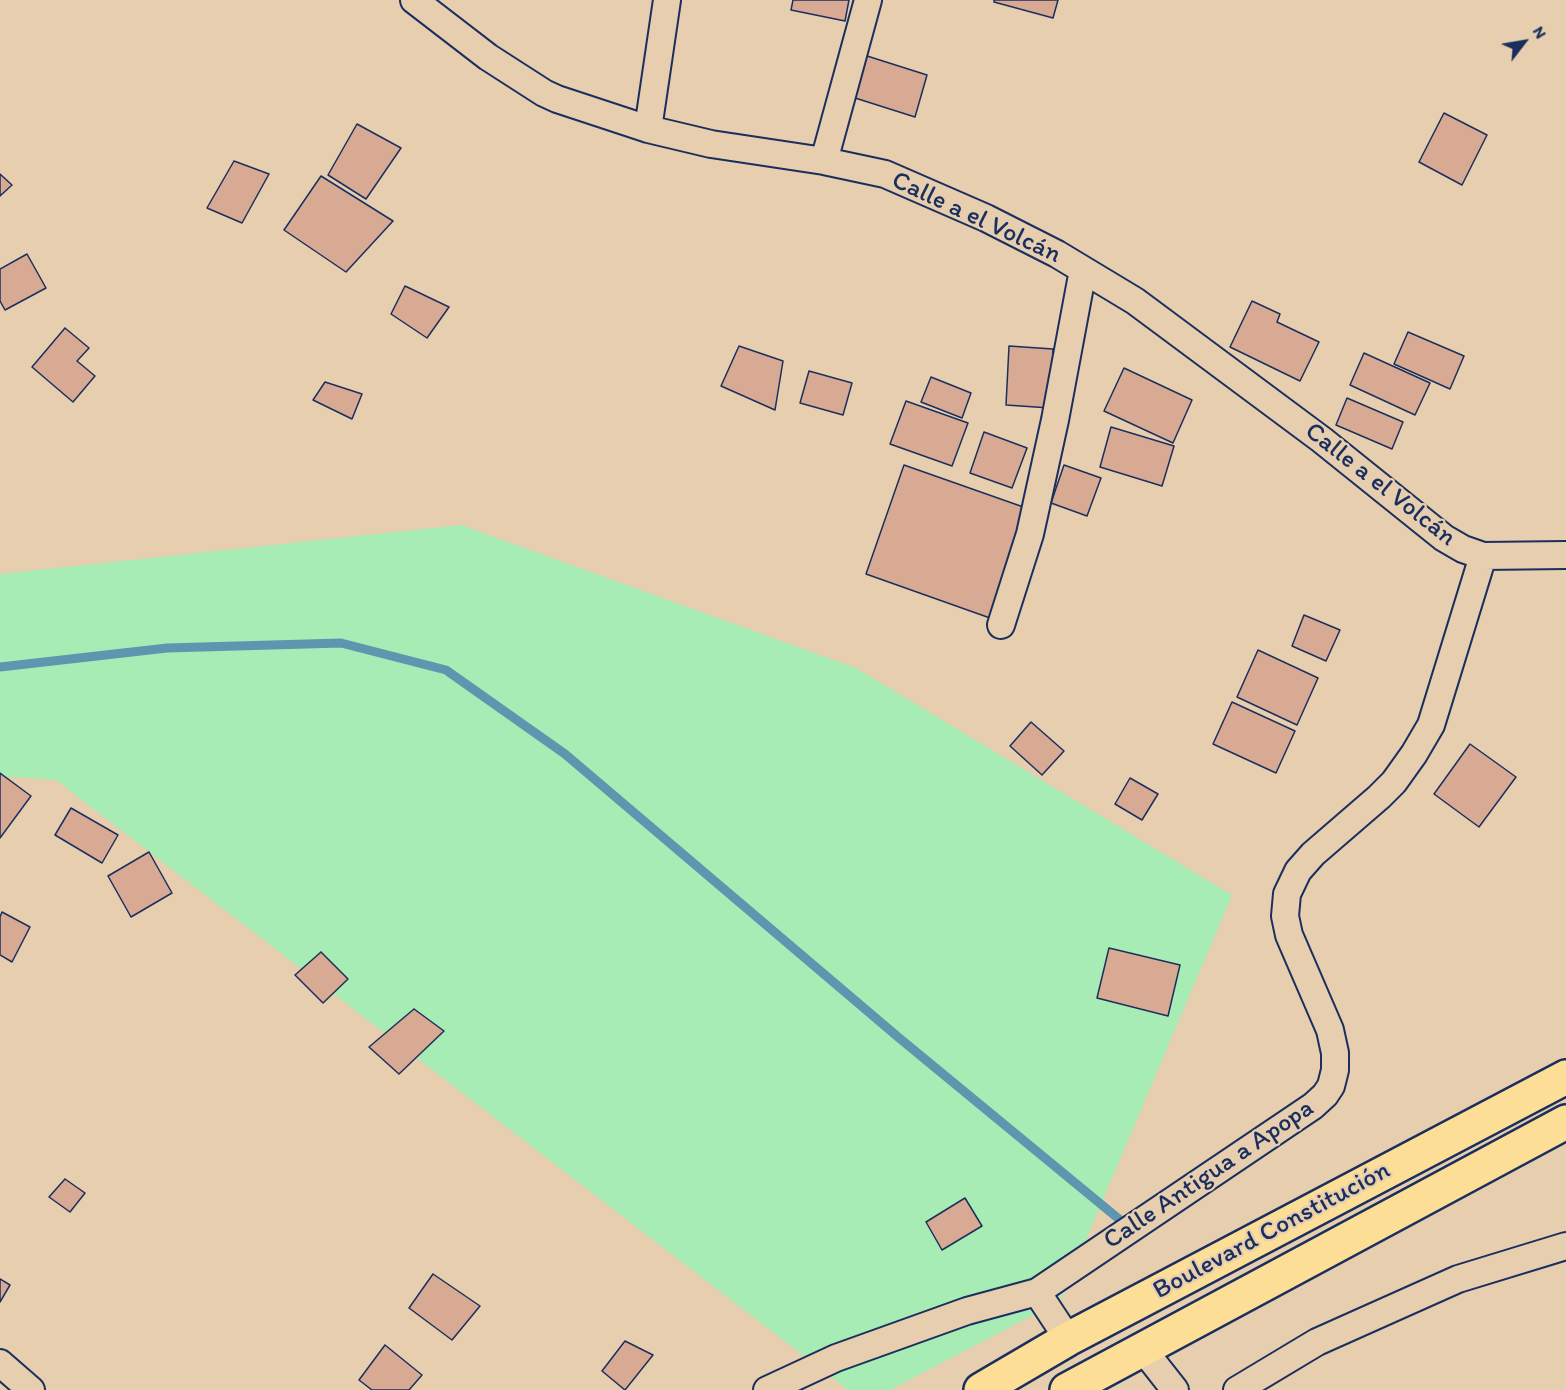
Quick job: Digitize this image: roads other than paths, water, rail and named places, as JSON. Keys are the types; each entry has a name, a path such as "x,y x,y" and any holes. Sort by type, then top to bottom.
{"highway":[{"name":"Boulevard Constitución","path":"981,1390 1068,1338 1566,1077"},
{"name":"Boulevard Constitución","path":"1067,1390 1566,1122"}],"street":[{"name":"Calle a el Volcán","path":"414,0 488,57 544,93 648,129 711,144 824,161 885,174 986,218 1135,301 1322,440 1444,538 1463,549 1483,556"},
{"path":"648,129 667,0"},
{"path":"824,161 868,0"},
{"path":"1001,625 1030,534 1055,420 1083,270"},
{"path":"1483,556 1566,555"},
{"name":"Calle Antigua a Apopa","path":"767,1390 836,1358 967,1311 1037,1292 1313,1106 1331,1086 1335,1070 1335,1053 1330,1029 1289,935 1285,916 1287,894 1298,872 1313,854 1394,782 1431,725 1483,556"},
{"path":"1237,1390 1317,1342 1458,1279 1566,1246"},
{"path":"1037,1292 1068,1338"},
{"path":"1142,1348 1175,1390"},
{"path":"0,1363 31,1390"}],"waterway":[{"path":"0,667 167,648 341,643 446,670 565,754 898,1037 1125,1224"}]}
